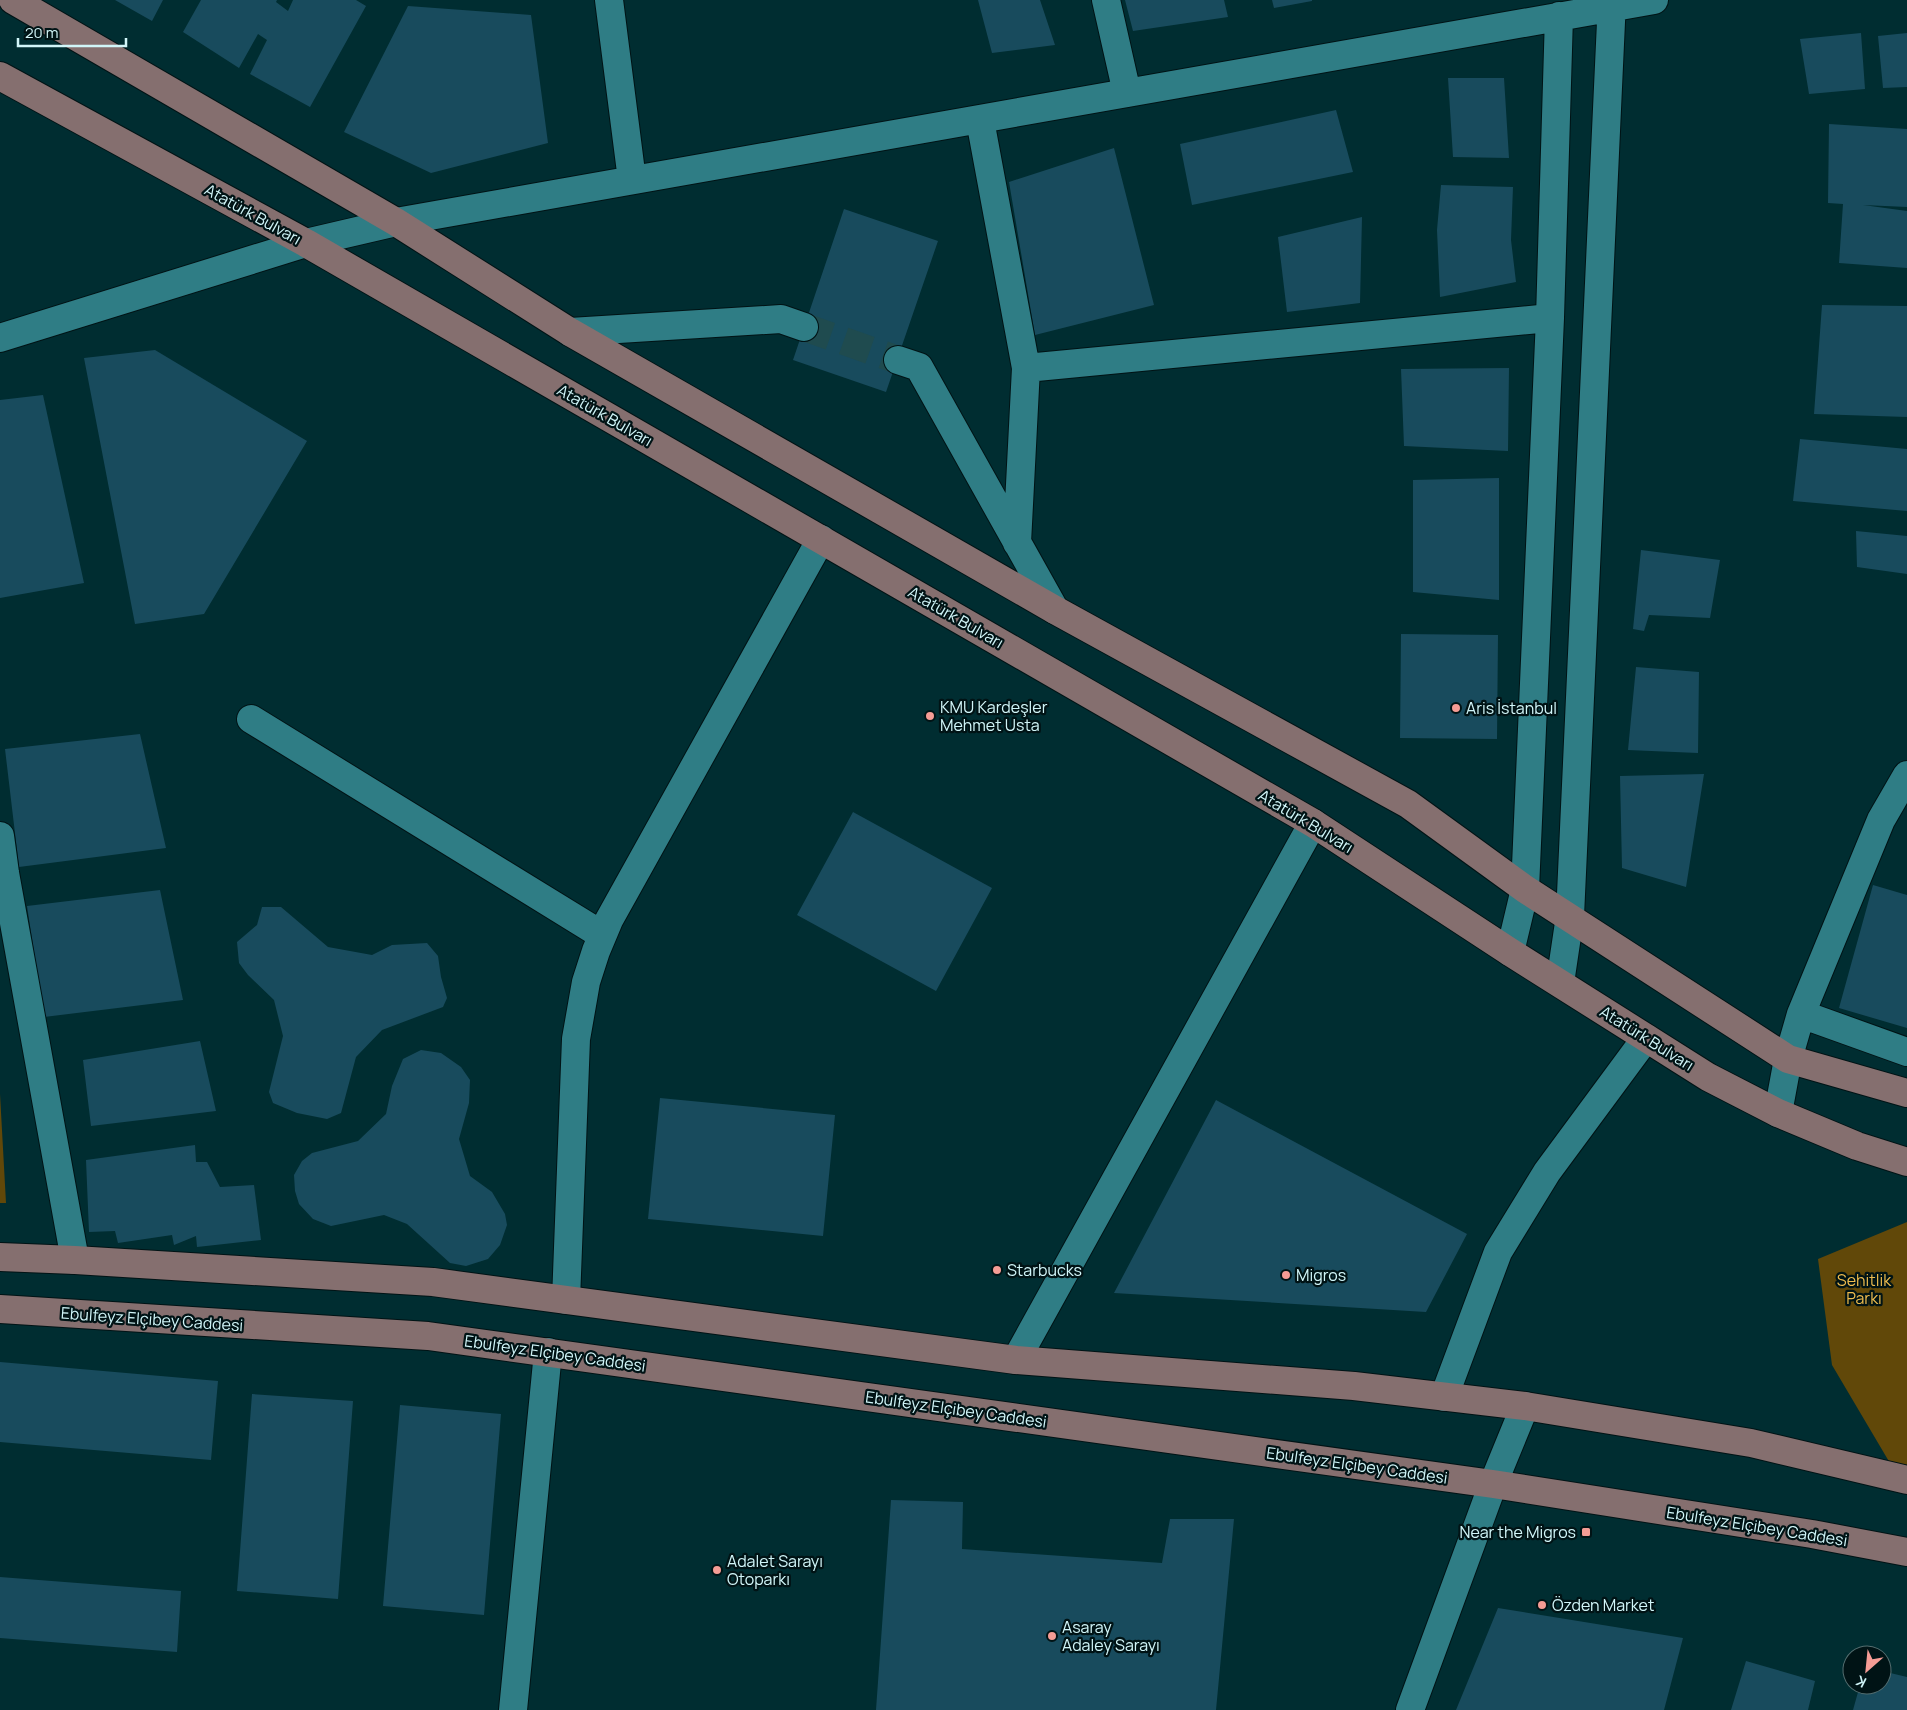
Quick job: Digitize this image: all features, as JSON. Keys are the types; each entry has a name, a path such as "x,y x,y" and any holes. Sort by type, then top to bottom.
{"main road":[{"path":"13,0 396,222 570,332 1055,610 1408,804 1525,889 1570,916 1788,1059 1907,1093"},
{"name":"Atatürk Bulvarı","path":"0,76 306,243 1313,823 1510,952 1708,1077 1778,1113 1857,1146 1907,1162"},
{"path":"0,1257 434,1282 1016,1360 1354,1386 1444,1396 1525,1406 1751,1443 1907,1480"},
{"name":"Ebulfeyz Elçibey Caddesi","path":"0,1309 428,1336 1493,1484 1812,1534 1907,1552"}],"street":[{"path":"609,0 632,180"},
{"path":"1106,0 1127,94"},
{"path":"0,338 306,243 396,222 1127,94 1559,16 1612,4 1654,0"},
{"path":"1560,984 1570,916 1612,4"},
{"path":"1510,952 1525,889 1550,318 1559,16"},
{"path":"980,120 1026,368 1018,543"},
{"path":"1026,368 1550,318"},
{"path":"570,332 781,319 804,327"},
{"path":"898,360 920,367 1055,610"},
{"path":"566,1300 576,1039 586,982 609,920 821,539"},
{"path":"251,720 602,935"},
{"path":"1778,1113 1788,1059 1801,1014 1881,820 1907,775"},
{"path":"1016,1360 1313,823"},
{"path":"0,836 3,874 75,1260"},
{"path":"1801,1014 1907,1052"},
{"path":"1444,1396 1498,1252 1547,1172 1646,1038"},
{"path":"514,1710 548,1352"},
{"path":"1410,1710 1493,1484 1525,1406"}],"green space":[{"path":"0,1094 6,1203 0,1203"},
{"name":"Sehitlik Parkı","path":"1907,1222 1907,1481 1897,1475 1832,1365 1818,1259"}],"building":[{"path":"115,0 163,0 152,21"},
{"path":"201,0 277,0 276,2 288,11 293,0 356,0 366,6 310,107 250,74 267,40 258,34 239,68 183,32"},
{"path":"978,0 1040,0 1055,45 992,53"},
{"path":"1125,0 1224,0 1228,17 1133,31"},
{"path":"1272,0 1312,0 1312,1 1274,8"},
{"path":"408,6 531,15 548,143 431,173 344,132"},
{"path":"1861,33 1865,89 1809,94 1800,39"},
{"path":"1907,33 1907,87 1883,88 1878,36"},
{"path":"1448,78 1504,78 1509,158 1453,157"},
{"path":"1336,110 1353,172 1192,205 1180,144"},
{"path":"1829,124 1907,129 1907,207 1863,205 1907,211 1907,268 1839,263 1843,204 1828,203"},
{"path":"1114,148 1154,305 1035,335 1009,182"},
{"path":"1441,185 1513,187 1511,240 1516,282 1440,297 1437,230"},
{"path":"844,209 938,241 886,392 793,360"},
{"path":"1362,217 1360,303 1287,312 1278,237"},
{"path":"1822,305 1907,306 1907,417 1814,414"},
{"path":"155,350 307,441 204,614 135,624 84,358"},
{"path":"1509,368 1508,451 1404,446 1401,369"},
{"path":"43,395 84,583 0,598 0,400"},
{"path":"1800,439 1907,449 1907,511 1793,501"},
{"path":"1499,478 1499,600 1413,592 1413,480"},
{"path":"1856,531 1907,536 1907,574 1857,567"},
{"path":"1641,550 1720,560 1710,618 1649,615 1644,631 1633,629"},
{"path":"1401,634 1498,635 1497,739 1400,738"},
{"path":"1636,667 1699,672 1698,753 1628,750"},
{"path":"140,734 166,848 19,867 5,749"},
{"path":"1704,774 1686,887 1622,868 1620,776"},
{"path":"853,812 992,888 936,991 797,915"},
{"path":"1873,885 1907,895 1907,1028 1839,1008"},
{"path":"160,890 183,1000 44,1017 27,906"},
{"path":"262,907 281,907 328,947 372,955 392,945 427,943 438,956 447,998 443,1007 382,1030 356,1057 341,1113 327,1119 297,1113 273,1103 269,1092 283,1036 274,1000 248,975 239,963 237,942 257,925"},
{"path":"200,1041 216,1111 91,1126 83,1060"},
{"path":"421,1050 441,1053 461,1067 470,1080 469,1103 459,1139 470,1176 492,1192 505,1214 507,1225 500,1245 488,1259 466,1266 450,1263 407,1224 384,1215 331,1226 313,1219 299,1204 295,1191 294,1175 302,1161 312,1153 358,1141 386,1114 392,1086 403,1059"},
{"path":"660,1098 835,1115 823,1236 648,1219"},
{"path":"1216,1100 1467,1234 1426,1312 1114,1293"},
{"path":"195,1145 196,1162 207,1162 220,1187 254,1185 261,1240 197,1247 196,1236 174,1245 172,1235 118,1243 115,1231 89,1232 86,1160"},
{"path":"0,1362 218,1381 211,1460 0,1442"},
{"path":"252,1394 353,1401 338,1599 237,1591"},
{"path":"400,1405 501,1414 484,1615 383,1606"},
{"name":"Asaray Adaley Sarayı","path":"891,1500 963,1502 962,1549 1162,1563 1170,1519 1234,1519 1216,1710 876,1710"},
{"path":"0,1577 181,1591 177,1652 0,1638"},
{"path":"1498,1608 1683,1638 1664,1710 1456,1710"},
{"path":"1746,1661 1815,1681 1808,1710 1731,1710"},
{"path":"1892,1673 1907,1677 1907,1710 1853,1710 1857,1695 1892,1695"}],"tunnel":[{"path":"804,327 898,360"}],"place":[{"name":"Aris İstanbul","path":"1456,708"},
{"name":"KMU Kardeşler Mehmet Usta","path":"930,716"},
{"name":"Starbucks","path":"997,1270"},
{"name":"Migros","path":"1286,1275"},
{"name":"Near the Migros","path":"1586,1532"},
{"name":"Adalet Sarayı Otoparkı","path":"717,1570"},
{"name":"Özden Market","path":"1542,1605"},
{"name":"Asaray Adaley Sarayı","path":"1052,1636"}]}
